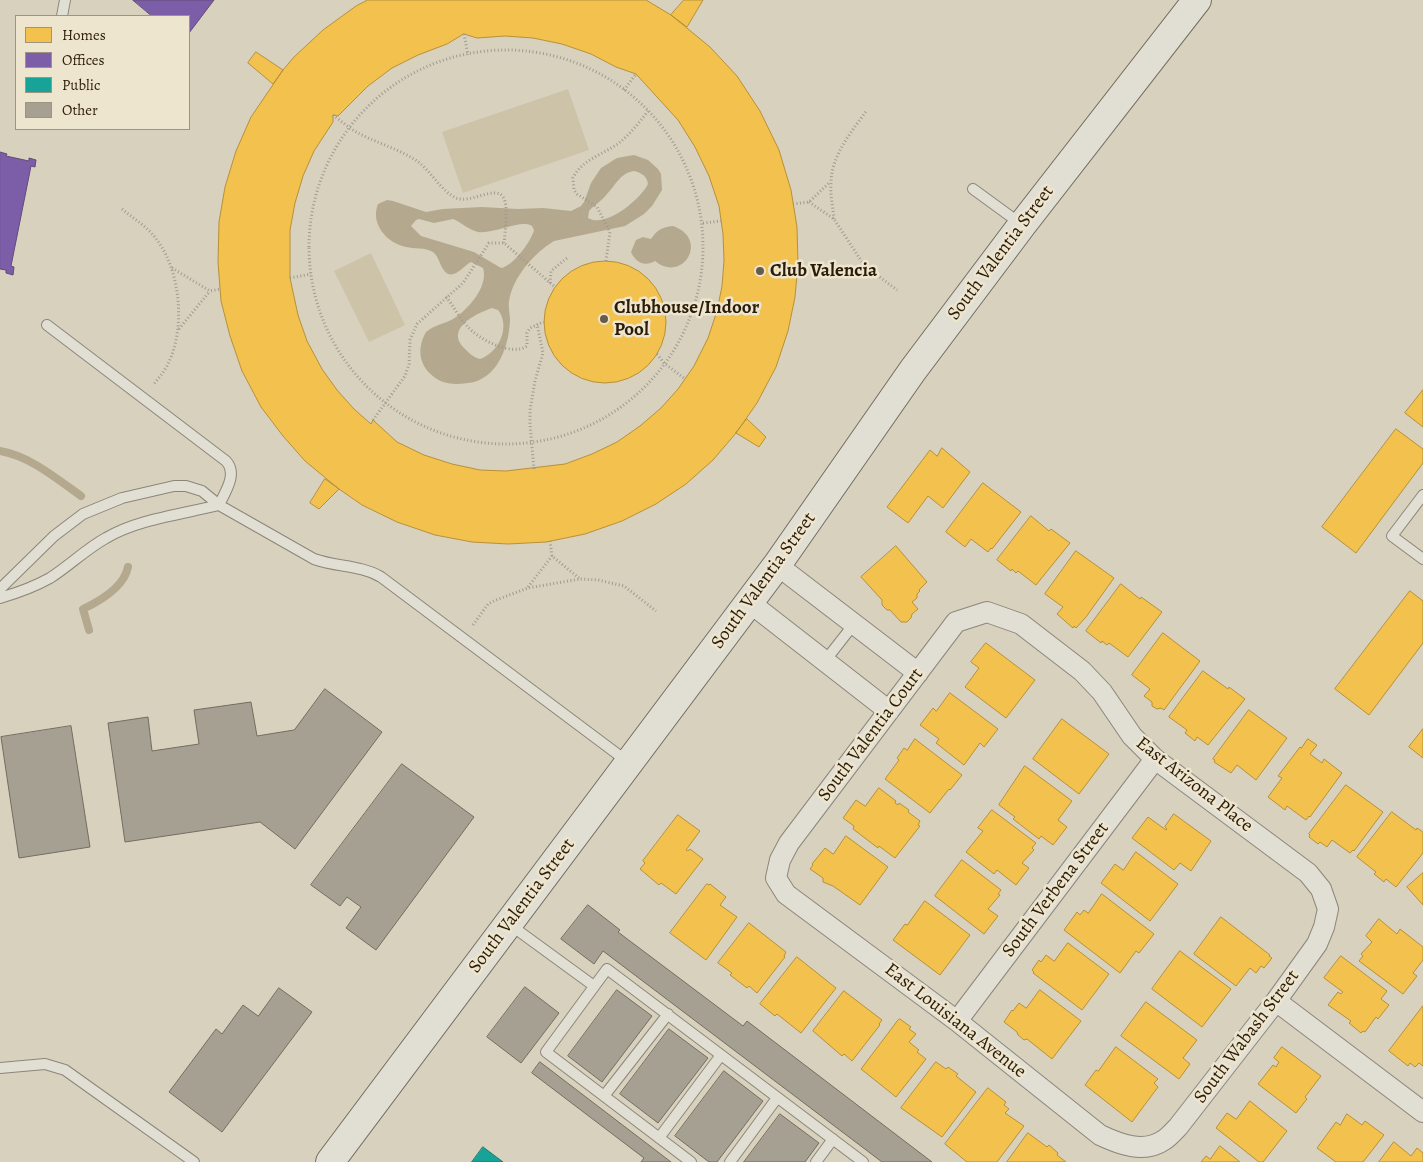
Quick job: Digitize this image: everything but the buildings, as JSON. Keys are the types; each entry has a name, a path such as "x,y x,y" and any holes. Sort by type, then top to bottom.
{"street":[{"name":"South Valentia Street","path":"330,1162 425,1038 777,565 913,370 1022,225 1197,0"},
{"path":"777,565 918,673"},
{"path":"749,602 889,711"},
{"name":"South Valentia Court","path":"776,878 780,860 790,843 956,622 987,612"},
{"name":"East Arizona Place","path":"987,612 1021,624 1082,671 1102,692 1132,736 1155,759 1308,873 1321,889 1328,908"},
{"name":"South Verbena Street","path":"957,1021 1155,759"},
{"name":"East Louisiana Avenue","path":"776,878 786,894 957,1021 1100,1135 1121,1144 1144,1147"},
{"name":"South Wabash Street","path":"1144,1147 1163,1141 1178,1127 1276,1001 1317,944 1324,927 1328,908"},
{"path":"1276,1001 1423,1112"}],"lane":[{"path":"62,15 65,0"},
{"path":"973,190 1022,225"},
{"path":"47,325 226,461 232,471 231,479 220,506"},
{"path":"0,589 62,530 83,514 107,504 155,490 174,486 186,486 202,492 220,506 314,559 331,565 374,573 464,638 629,763"},
{"path":"1423,495 1392,536 1423,559"},
{"path":"0,598 22,591 49,578 100,542 120,531 163,518 220,506"},
{"path":"826,661 854,624"},
{"path":"508,924 594,986"},
{"path":"691,1162 546,1052 607,969 863,1162"},
{"path":"604,1096 668,1014"},
{"path":"659,1138 721,1055"},
{"path":"0,1068 45,1064 65,1070 194,1162"},
{"path":"730,1162 777,1098"},
{"path":"816,1162 832,1139"}],"path":[{"path":"464,34 468,55"},
{"path":"505,51 531,52 557,57 584,66 624,90 663,127 679,151 691,177 699,205 704,255 703,277 690,325 677,350 624,402 606,416 559,435 506,446 457,439 432,431 408,419 385,403 358,378 339,352 326,328 317,304 311,274 309,254 310,226 314,202 328,164 350,128 361,114 381,95 404,80 426,68 453,58 468,55 505,51"},
{"path":"624,90 636,74"},
{"path":"834,219 830,182 840,152 848,136 867,110"},
{"path":"606,261 610,232 597,207 574,190 573,178 575,172 580,167 619,142 634,129 648,111"},
{"path":"332,115 350,128 416,161 428,170 456,198 468,200 497,193 503,196 506,204 504,243"},
{"path":"793,204 809,202 830,182"},
{"path":"809,202 834,219 864,265 897,290"},
{"path":"122,209 148,229 157,240 171,268 176,290 179,328"},
{"path":"702,223 721,221"},
{"path":"373,420 405,376 409,364 410,340 413,331 424,316 463,283 489,243 504,243 555,286"},
{"path":"550,283 551,271 567,258"},
{"path":"171,268 210,290 220,289"},
{"path":"290,278 311,274"},
{"path":"167,366 179,328 210,290"},
{"path":"446,297 466,326 488,342 510,350 526,346 527,332 530,328 543,322"},
{"path":"534,469 530,425 532,396 543,353 537,324"},
{"path":"657,354 664,363 685,379"},
{"path":"550,541 552,556 580,579"},
{"path":"528,588 552,556"},
{"path":"464,638 488,604 528,588 580,579 598,580 624,586 656,611"}],"shaded area":[{"path":"568,89 589,150 463,193 442,132"},
{"path":"634,155 648,160 658,169 661,174 662,190 652,206 644,214 625,226 554,241 532,259 520,275 511,292 509,330 505,349 490,373 474,382 451,384 443,382 430,373 422,362 421,355 422,340 426,332 453,319 471,304 483,282 483,268 471,262 454,274 448,274 443,270 433,252 427,249 406,247 392,241 382,232 378,225 376,211 378,204 387,200 393,201 426,212 482,207 543,208 571,211 581,206 584,202 591,183 601,168 617,158","holes":["634,171 644,175 648,184 638,197 613,216 595,220 588,218 589,211 619,180 625,174","453,219 478,232 492,231 521,224 532,226 534,230 521,253 511,263 501,268 474,252 421,236 411,226 416,220 434,223","492,308 498,310 502,316 503,324 503,331 497,345 487,356 480,359 464,348 459,341 458,335 464,323"]},
{"path":"673,226 684,232 690,240 691,249 683,263 675,267 665,267 655,261 644,264 635,259 631,252 636,240 643,237 651,239 660,230"},
{"path":"371,253 405,325 369,342 334,271"}],"waterway":[{"path":"0,451 32,463 81,496"},
{"path":"89,630 83,609 110,593 122,581 128,567"}],"place":[{"name":"Club Valencia","path":"760,271"},
{"name":"Clubhouse/Indoor Pool","path":"604,319"}]}
